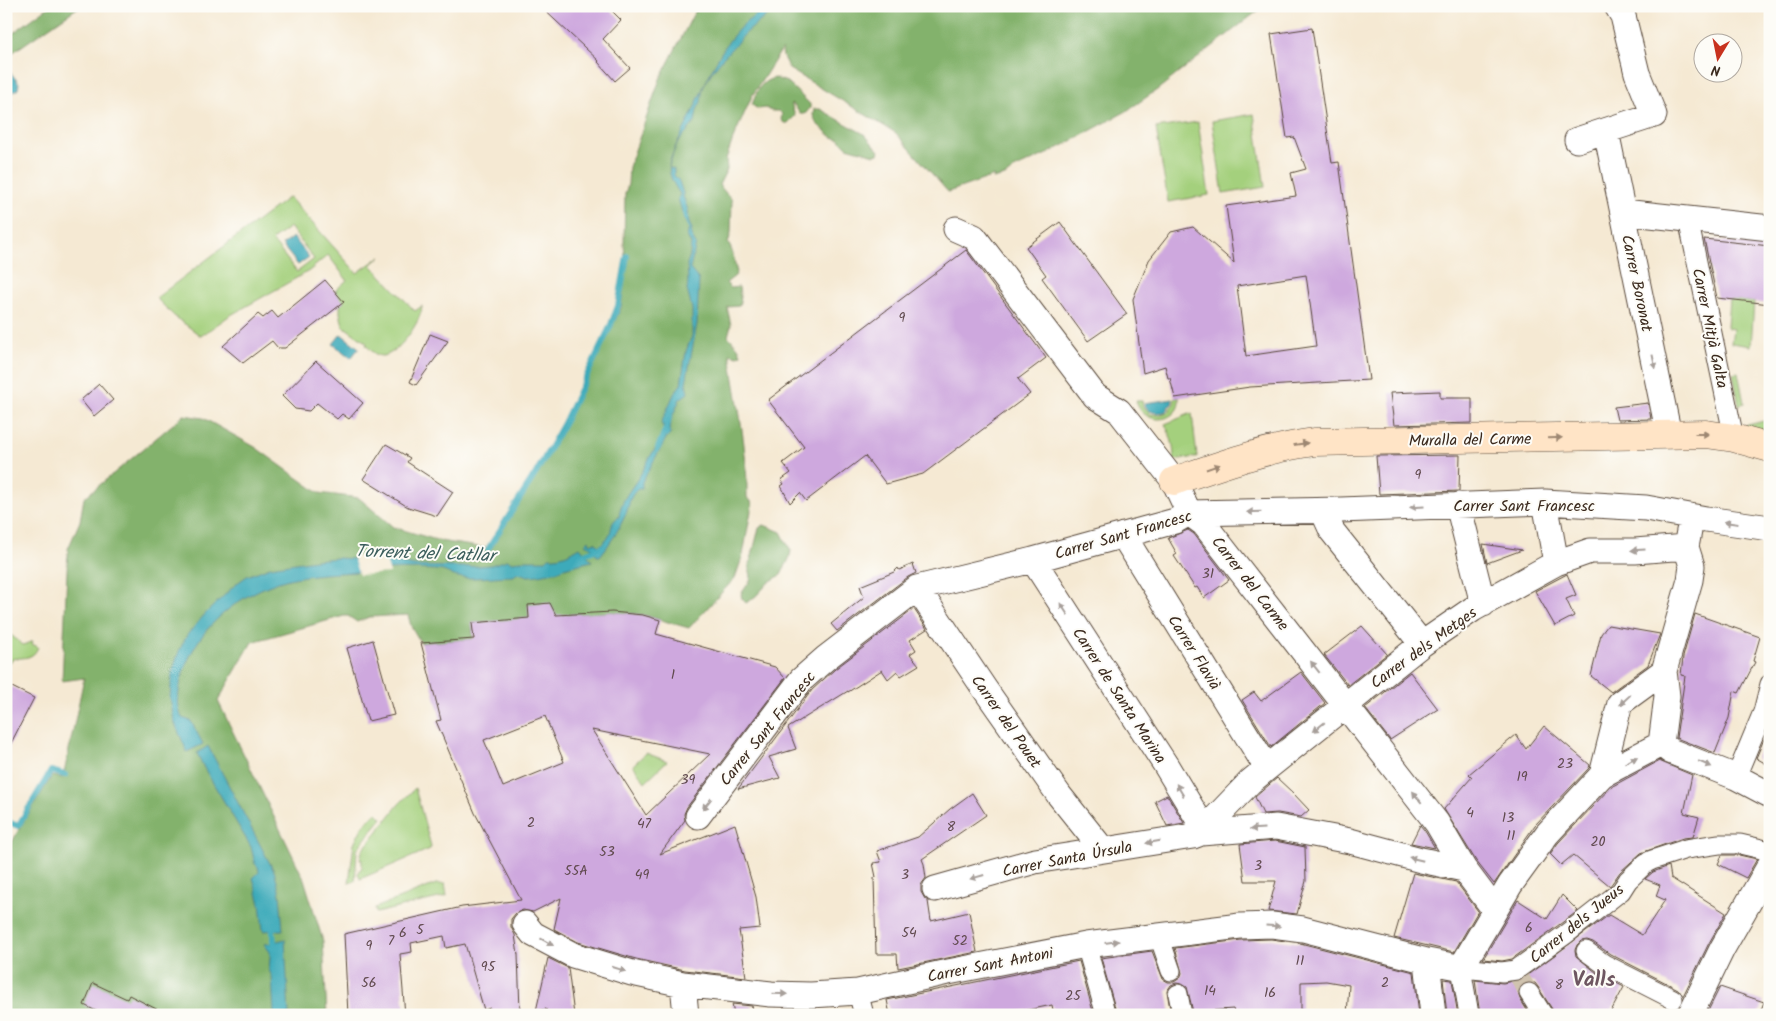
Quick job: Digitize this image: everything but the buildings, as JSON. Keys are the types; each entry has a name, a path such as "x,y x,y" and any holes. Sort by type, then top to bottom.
{"main road":[{"name":"Muralla del Carme","path":"1174,481 1281,447 1314,442 1669,430 1734,438 1770,448"}],"street":[{"path":"1577,140 1654,116 1637,73 1623,16 1618,6"},
{"name":"Carrer Boronat","path":"1606,131 1669,430"},
{"path":"1623,212 1770,228"},
{"name":"Carrer Mitjà Galta","path":"1688,219 1734,438"},
{"name":"Carrer del Carme","path":"956,229 974,237 1095,396 1119,411 1174,481 1189,513 1204,524 1438,823 1464,869 1494,909"},
{"path":"1545,502 1556,563"},
{"name":"Carrer Sant Francesc","path":"698,816 801,680 826,658 917,588 1033,560 1175,521 1189,513 1323,511 1545,502 1646,508 1768,533"},
{"path":"1458,505 1483,604"},
{"path":"1323,511 1332,531 1422,644"},
{"path":"1661,744 1667,696 1664,671 1690,580 1692,566 1686,547 1692,517"},
{"name":"Carrer Flavià","path":"1123,535 1267,768"},
{"name":"Carrer dels Metges","path":"1201,833 1250,782 1267,768 1422,644 1473,609 1556,563 1590,551 1635,551 1686,547"},
{"name":"Carrer de Santa Marina","path":"1033,560 1165,764 1200,822 1201,833"},
{"name":"Carrer del Pouet","path":"917,588 1059,795 1103,850"},
{"path":"1602,775 1620,703 1664,671"},
{"path":"1736,777 1763,712 1770,684"},
{"path":"1469,1014 1462,974 1465,961 1494,909 1510,885 1547,834 1602,775 1661,744"},
{"path":"1661,744 1670,750 1736,777 1770,795"},
{"name":"Carrer Santa Úrsula","path":"935,889 1035,861 1110,850 1201,833 1276,827 1350,841 1421,860 1464,869"},
{"name":"Carrer dels Jueus","path":"1463,968 1517,972 1578,944 1628,880 1646,863 1652,860 1686,849 1719,844 1740,844 1770,851"},
{"path":"1578,944 1604,964 1686,1008 1770,865"},
{"name":"Carrer Sant Antoni","path":"525,924 533,934 573,955 632,973 683,984 771,994 811,994 861,1003 943,973 1086,945 1240,926 1272,925 1310,930 1428,961 1463,968"},
{"path":"1159,936 1171,971"},
{"path":"1086,945 1106,1015"},
{"path":"1428,961 1433,1015"},
{"path":"683,984 686,1015"},
{"path":"1529,993 1543,1015"},
{"path":"1178,994 1182,1014"}],"green space":[{"path":"50,6 80,6 6,57 6,38"},
{"path":"702,6 1264,6 1157,90 1125,112 1053,151 1014,169 1005,176 993,179 994,176 948,192 896,133 789,69 783,57 782,49 752,96 733,139 726,159 727,169 719,185 732,200 731,233 728,243 733,254 737,272 726,283 731,288 739,287 741,302 739,306 727,307 731,325 728,336 738,347 741,354 738,356 730,354 744,444 747,498 751,501 752,505 743,555 735,578 689,628 643,615 612,612 472,623 473,639 421,643 411,626 408,615 369,617 357,622 348,616 344,616 252,642 218,701 304,879 323,941 327,1015 6,1015 6,854 52,776 63,778 84,678 62,681 68,549 80,521 84,498 184,415 203,418 255,447 319,493 359,498 393,527 440,541 491,549 538,473 564,426 621,308 626,268 624,244 625,194 628,184 629,167 660,79 695,11"},
{"path":"775,78 787,82 810,104 810,108 805,114 800,114 791,103 795,116 788,123 784,123 781,120 782,114 779,111 771,111 766,108 758,109 752,105 762,84"},
{"path":"814,109 820,109 864,134 879,151 878,154 875,155 847,147 839,139 832,137 816,123 813,115"},
{"path":"1254,114 1265,187 1223,194 1212,121"},
{"path":"1198,122 1209,195 1168,202 1156,128"},
{"path":"289,197 357,273 381,256 371,265 415,311 422,306 418,320 408,337 395,350 379,356 366,345 367,343 343,326 340,305 344,302 335,291 347,280 328,255 309,271 229,316 201,336 174,316 156,298","holes":["290,227 314,259 297,272 272,240"]},
{"path":"1729,299 1754,302 1751,346 1731,343 1733,329 1727,326"},
{"path":"1738,372 1744,403 1739,405 1733,373"},
{"path":"1179,397 1177,409 1167,418 1161,419 1154,419 1143,413 1136,401 1142,401 1143,407 1150,414 1159,415 1170,411 1175,398"},
{"path":"1192,413 1197,457 1174,460 1172,441 1165,424"},
{"path":"1768,420 1767,430 1744,427 1744,426"},
{"path":"764,525 781,532 791,551 781,575 769,582 756,596 746,603 742,599 741,594 750,581 749,567 759,528"},
{"path":"6,631 23,645 33,641 32,644 38,647 30,656 12,659 6,670"},
{"path":"646,753 667,761 645,782 633,765"},
{"path":"415,788 431,846 430,849 360,879 358,873 362,867 362,860 360,860 362,851 399,804"},
{"path":"376,812 382,818 357,849 355,881 349,883 354,843 363,826"},
{"path":"436,884 445,884 447,896 376,913 375,908"}],"water":[{"path":"770,6 778,6 745,34 722,59 706,82 721,53 739,29"},
{"path":"6,71 10,72 19,83 18,89 6,97"},
{"path":"703,89 695,122 678,142 687,123"},
{"path":"670,168 674,169 674,175 679,181 688,210 689,223 692,229 691,236 696,244 690,269 699,280 697,324 686,383 688,393 680,399 671,420 670,435 667,437 642,482 642,489 638,489 632,495 617,532 600,556 597,556 594,549 585,544 589,540 590,544 595,542 599,546 607,538 612,524 619,517 627,495 659,445 659,441 665,438 668,424 665,424 663,427 661,423 674,394 681,384 686,351 692,336 692,309 687,290 687,264 691,244 687,236 689,228 678,199 680,194 671,178"},
{"path":"293,237 309,257 298,265 282,245"},
{"path":"341,334 359,348 351,358 333,344"},
{"path":"1173,399 1168,410 1161,413 1151,411 1144,403"},
{"path":"580,547 592,561 536,575 528,576 516,573 514,576 466,578 456,577 439,570 417,569 334,573 289,579 246,597 210,627 200,639 189,659 180,684 179,710 182,718 191,721 203,744 187,752 174,721 170,697 172,673 179,651 187,635 206,613 247,576 270,567 338,558 387,561 415,566 463,567 491,565 507,560 513,562 546,560 549,557 565,555"},
{"path":"208,746 275,873 280,894 283,930 263,931 260,904 253,878 259,872 258,867 255,864 251,847 197,753"},
{"path":"285,939 289,1015 274,1015 272,977 269,970 270,952 264,944 275,943"}],"pier":[{"path":"352,555 385,558 390,573 359,575"}],"waterway":[{"path":"488,549 536,473 563,425 610,327 618,306 627,256"},
{"name":"Torrent del Catllar","path":"658,448 669,417"},
{"name":"Torrent del Catllar","path":"579,556 600,548"},
{"path":"6,821 18,826 51,771 65,775"},
{"name":"Torrent del Catllar","path":"272,924 275,951"}],"tunnel":[{"path":"1518,975 1529,993"}],"district":[{"name":"Valls","path":"1594,979"}]}
